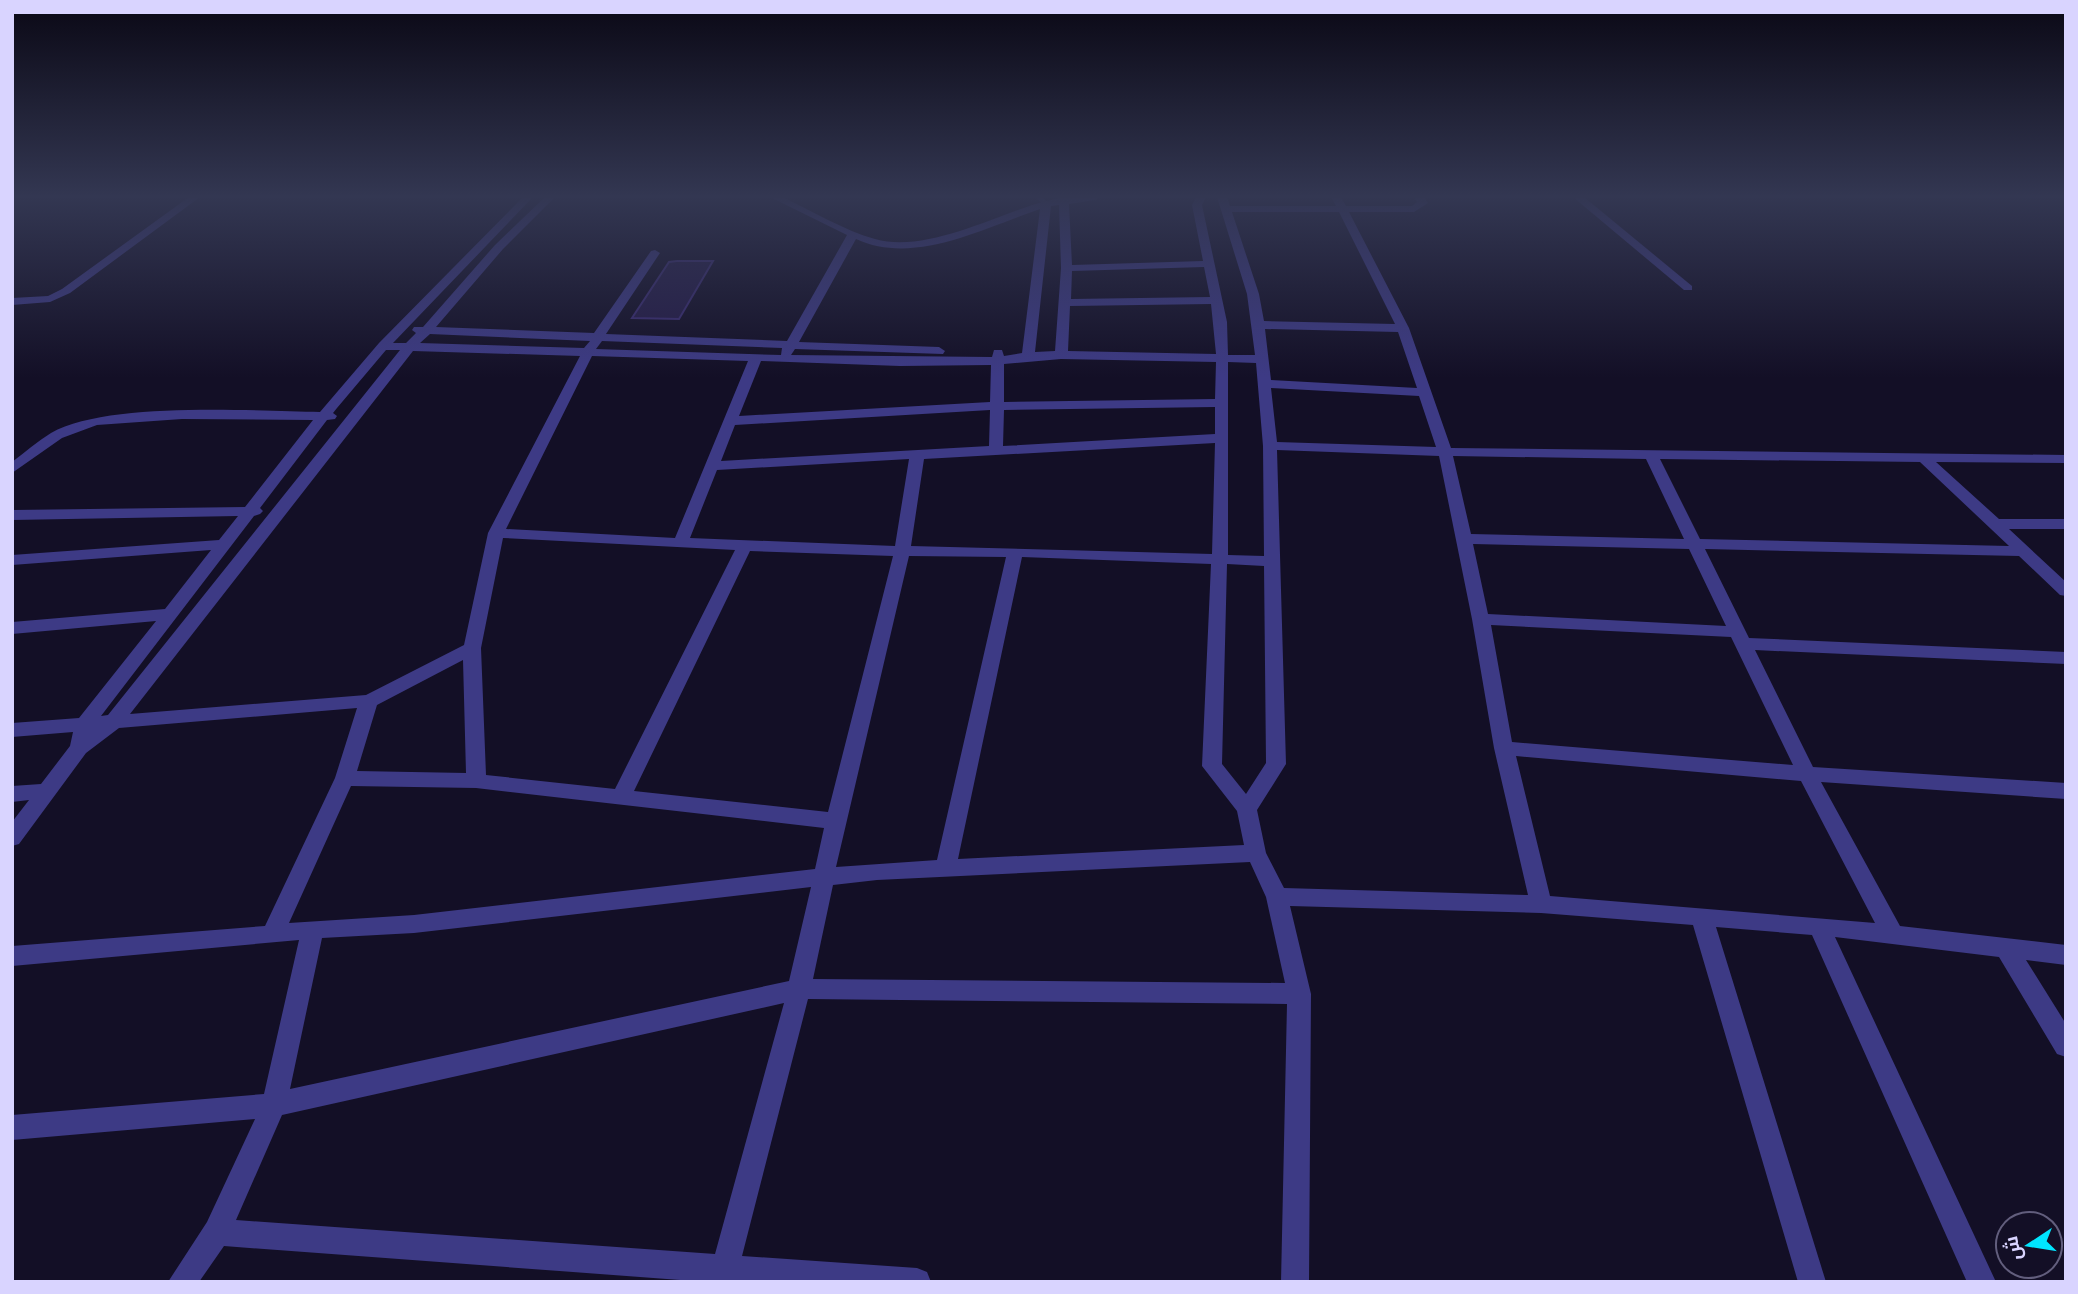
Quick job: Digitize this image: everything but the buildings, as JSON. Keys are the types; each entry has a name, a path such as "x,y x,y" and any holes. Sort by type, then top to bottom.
{"street":[{"path":"12,302 50,299 66,291 112,257"},
{"path":"79,748 84,725 323,416 383,346 470,257"},
{"path":"12,838 79,748 112,724 410,346 490,257"},
{"path":"476,781 472,649 496,533 588,352 652,257"},
{"path":"783,359 839,257"},
{"path":"1021,357 1042,257"},
{"path":"1061,355 1067,257"},
{"path":"1208,257 1221,322 1223,359 1212,766 1247,809 1256,853 1277,897 1299,994 1295,1282"},
{"path":"1242,257 1259,325 1270,446 1276,764 1247,809"},
{"path":"1366,257 1403,328 1445,452 1481,619 1504,748 1541,904"},
{"path":"1651,257 1688,288"},
{"path":"1067,268 1209,264"},
{"path":"1063,303 1217,300"},
{"path":"1259,325 1403,328"},
{"path":"401,330 792,343 998,357"},
{"path":"383,346 900,362 1061,355 1262,359"},
{"path":"680,544 756,357"},
{"path":"996,452 998,357"},
{"path":"1264,384 1424,392"},
{"path":"729,421 997,405 1222,403"},
{"path":"12,469 57,435 95,421 182,415 355,416"},
{"path":"712,466 1221,438"},
{"path":"1270,446 1445,452 2066,459"},
{"path":"1650,453 1807,774 1893,935"},
{"path":"723,1275 799,989 836,821 902,552 917,456"},
{"path":"1924,458 2066,591"},
{"path":"12,515 280,511"},
{"path":"1996,524 2066,524"},
{"path":"496,533 745,547 1015,552 1272,561"},
{"path":"1464,539 2024,551"},
{"path":"12,560 223,544"},
{"path":"620,798 745,547"},
{"path":"945,869 1015,552"},
{"path":"12,628 168,614"},
{"path":"1481,619 2066,657"},
{"path":"12,730 112,724 369,701 472,649"},
{"path":"272,935 345,778 369,701"},
{"path":"1504,748 1807,774 2066,790"},
{"path":"345,778 476,781 836,821"},
{"path":"12,794 47,791"},
{"path":"12,956 272,935 313,929 414,924 877,871 1256,853"},
{"path":"1277,897 1541,904 1819,926 2066,955"},
{"path":"1702,917 1812,1282"},
{"path":"1819,926 1982,1282"},
{"path":"181,1282 217,1232 274,1105 313,929"},
{"path":"2006,948 2066,1046"},
{"path":"12,1128 274,1105 799,989 1299,994"},
{"path":"217,1232 723,1275 916,1282"}]}
